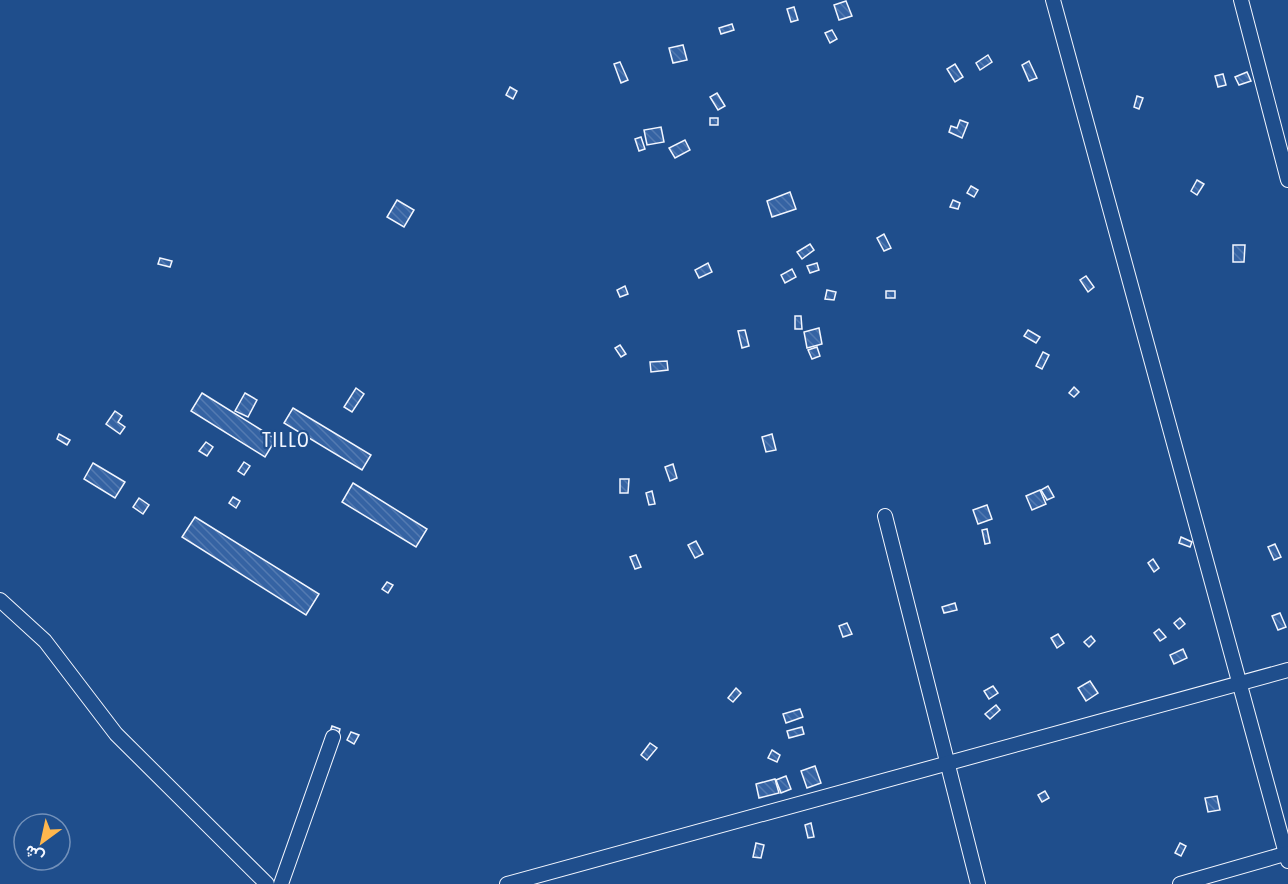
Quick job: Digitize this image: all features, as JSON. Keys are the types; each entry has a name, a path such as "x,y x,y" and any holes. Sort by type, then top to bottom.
{"street":[{"path":"1053,0 1287,856 1179,884"},
{"path":"1241,0 1288,180"},
{"path":"885,516 978,884"},
{"path":"0,600 45,641 116,734 267,884"},
{"path":"507,884 1288,670"},
{"path":"281,884 333,737"}],"building":[{"path":"846,1 852,16 839,20 834,5"},
{"path":"794,7 798,20 791,22 787,9"},
{"path":"732,24 734,30 721,34 719,28"},
{"path":"832,30 837,39 830,43 825,33"},
{"path":"683,45 687,60 673,63 669,48"},
{"path":"988,55 992,62 980,70 976,63"},
{"path":"1029,61 1037,78 1029,81 1022,65"},
{"path":"620,62 628,80 621,83 614,64"},
{"path":"955,64 963,77 955,82 947,69"},
{"path":"1247,72 1251,81 1239,85 1235,77"},
{"path":"1223,74 1226,85 1218,87 1215,76"},
{"path":"510,87 517,91 513,99 506,95"},
{"path":"717,93 725,106 718,110 710,97"},
{"path":"1137,96 1143,98 1139,109 1134,107"},
{"path":"710,118 718,118 718,125 710,125"},
{"path":"960,120 968,123 962,138 949,132 951,126 957,128"},
{"path":"661,127 664,142 647,145 644,130"},
{"path":"641,137 645,149 639,151 635,139"},
{"path":"685,140 690,150 675,158 669,148"},
{"path":"1197,180 1204,184 1197,195 1191,191"},
{"path":"971,186 978,190 974,197 967,193"},
{"path":"790,192 796,209 772,217 767,201"},
{"path":"397,200 414,210 404,227 387,217"},
{"path":"953,200 960,203 958,209 950,207"},
{"path":"884,234 891,248 884,251 877,238"},
{"path":"810,244 814,250 802,259 797,252"},
{"path":"1233,245 1245,245 1244,262 1233,262"},
{"path":"160,258 172,261 170,267 158,264"},
{"path":"708,263 712,272 699,278 695,270"},
{"path":"817,263 819,270 810,273 807,266"},
{"path":"792,269 796,277 785,283 781,275"},
{"path":"1086,276 1094,287 1088,292 1080,280"},
{"path":"625,286 628,294 620,297 617,290"},
{"path":"827,290 836,292 834,300 825,299"},
{"path":"886,291 895,291 895,298 886,298"},
{"path":"795,316 801,316 802,329 795,329"},
{"path":"819,328 822,344 807,348 804,332"},
{"path":"745,330 749,346 742,348 738,331"},
{"path":"1028,330 1040,337 1036,343 1024,336"},
{"path":"620,345 626,354 621,357 615,348"},
{"path":"817,347 820,356 812,359 808,350"},
{"path":"1043,352 1049,355 1042,369 1036,366"},
{"path":"667,361 668,370 651,372 650,362"},
{"path":"1074,387 1079,392 1074,397 1069,393"},
{"path":"356,388 364,394 352,412 344,407"},
{"path":"202,393 276,439 265,457 191,411"},
{"path":"245,393 257,400 248,417 235,411"},
{"path":"293,408 371,455 362,470 284,423"},
{"path":"115,411 122,416 118,422 125,427 120,434 106,424"},
{"path":"59,434 70,440 67,445 57,439"},
{"path":"772,434 776,450 766,452 762,437"},
{"path":"206,442 213,447 207,456 199,451"},
{"path":"244,462 250,466 244,475 238,471"},
{"path":"93,463 125,482 115,498 84,479"},
{"path":"673,464 677,478 670,481 665,467"},
{"path":"620,479 629,479 628,493 620,493"},
{"path":"353,483 427,529 416,547 342,502"},
{"path":"1048,486 1054,497 1047,500 1041,490"},
{"path":"1040,490 1046,504 1032,510 1026,496"},
{"path":"652,491 655,504 649,505 646,493"},
{"path":"233,497 240,501 236,508 229,503"},
{"path":"139,498 149,505 143,514 133,507"},
{"path":"987,505 992,519 978,524 973,510"},
{"path":"195,517 319,594 306,615 182,537"},
{"path":"987,529 990,543 985,544 982,530"},
{"path":"1181,537 1192,542 1190,547 1179,543"},
{"path":"696,541 703,554 695,558 688,545"},
{"path":"1275,544 1281,557 1274,560 1268,547"},
{"path":"636,555 641,567 635,569 630,557"},
{"path":"1153,559 1159,568 1154,572 1148,563"},
{"path":"387,582 393,585 388,593 382,589"},
{"path":"955,603 957,610 944,613 942,607"},
{"path":"1280,613 1286,627 1278,630 1272,616"},
{"path":"1180,618 1185,624 1179,629 1174,623"},
{"path":"847,623 852,634 843,637 839,626"},
{"path":"1159,629 1166,637 1160,641 1154,633"},
{"path":"1058,634 1064,643 1057,648 1051,638"},
{"path":"1091,636 1095,641 1089,647 1084,642"},
{"path":"1183,649 1187,658 1174,664 1170,655"},
{"path":"1090,681 1098,693 1086,701 1078,688"},
{"path":"993,686 998,693 989,699 984,691"},
{"path":"736,688 741,693 733,702 728,698"},
{"path":"996,705 1000,710 990,719 985,714"},
{"path":"800,709 803,717 786,723 783,714"},
{"path":"332,726 340,729 338,737 329,735"},
{"path":"802,727 804,734 789,738 787,731"},
{"path":"351,732 359,735 354,744 347,740"},
{"path":"650,743 657,748 647,760 641,755"},
{"path":"772,750 780,755 777,762 768,758"},
{"path":"815,766 821,783 807,788 801,771"},
{"path":"786,776 791,789 781,793 776,780"},
{"path":"775,779 779,793 759,798 756,784"},
{"path":"1045,791 1049,798 1042,802 1038,795"},
{"path":"1217,796 1220,810 1208,812 1205,798"},
{"path":"811,823 814,837 808,838 805,825"},
{"path":"756,843 764,845 761,858 753,857"},
{"path":"1180,843 1186,846 1181,856 1175,853"}],"district":[{"name":"TILLO","path":"286,440"}]}
